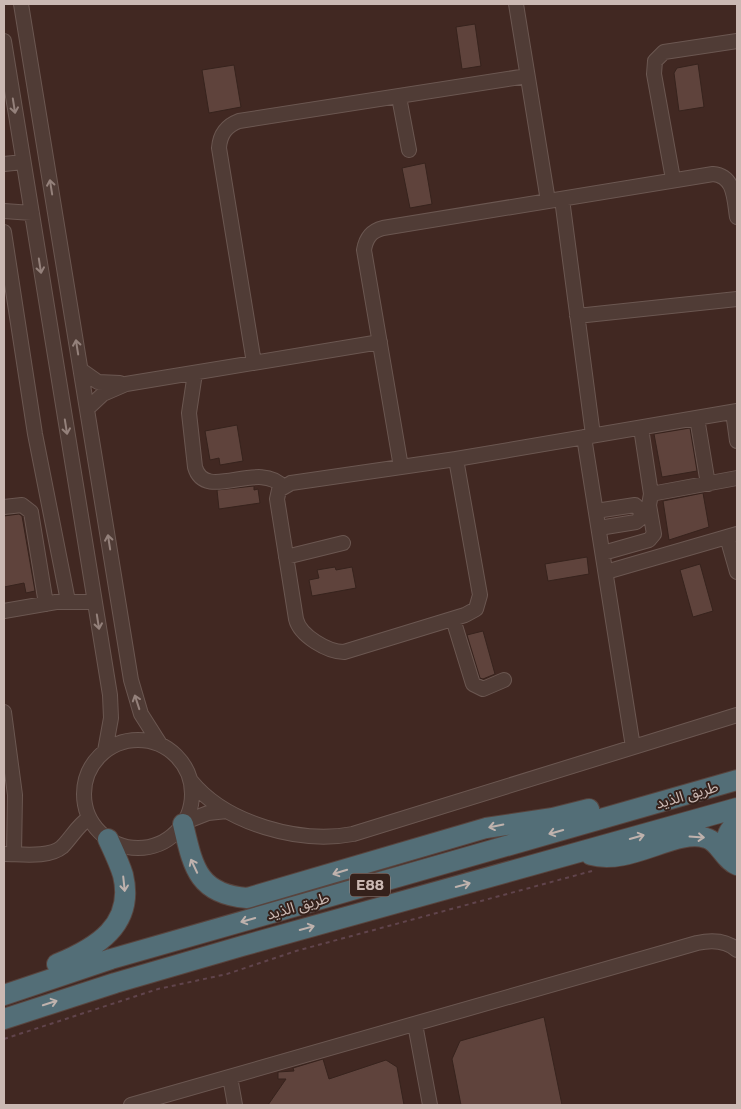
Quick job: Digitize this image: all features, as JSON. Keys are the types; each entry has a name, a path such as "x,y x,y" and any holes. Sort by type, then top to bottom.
{"highway":[{"name":"طريق الذيد","path":"4,995 110,959 737,780"},
{"path":"184,823 191,861 198,874 207,884 219,892 233,897 248,898 486,828 568,815 689,781 697,781 713,788"},
{"name":"طريق الذيد","path":"4,1019 115,982 737,808"},
{"path":"737,824 730,830 726,844 728,851 737,859"},
{"path":"582,852 607,858 697,836 715,843 726,858 737,865"},
{"path":"4,988 91,948 104,939 114,927 123,905 125,890 120,866 108,839"}],"street":[{"path":"21,4 133,691 141,714 160,744 180,759 191,781 207,798 226,812 284,833 310,837 336,837 353,834 737,715"},
{"path":"516,4 528,76 555,200 577,316 596,511 633,747"},
{"path":"4,40 110,701 110,723 105,751"},
{"path":"673,179 654,74 655,61 664,52 737,41"},
{"path":"254,363 219,148 222,134 239,121 528,76"},
{"path":"399,97 409,150"},
{"path":"4,164 24,162"},
{"path":"401,467 364,250 367,238 371,233 383,228 673,179 713,174 724,177 732,186 737,217"},
{"path":"4,211 32,213"},
{"path":"4,232 34,425 68,601"},
{"path":"577,316 737,299"},
{"path":"81,370 98,382 126,384 380,342"},
{"path":"195,373 189,413 195,467 199,475 205,481 214,483 265,476 275,480 283,487"},
{"path":"87,409 103,394 126,384"},
{"path":"456,459 480,601 476,609 453,619 344,652 335,651 304,634 299,627 277,499 277,494 283,487 291,484 456,459 735,412 737,440"},
{"path":"697,418 708,484"},
{"path":"603,553 627,548 653,536 649,505 651,494 641,428"},
{"path":"651,494 737,478"},
{"path":"4,507 22,504 30,512 46,604"},
{"path":"596,511 634,505 640,510 641,518 636,522 599,528"},
{"path":"606,572 732,535 737,572"},
{"path":"286,557 343,543"},
{"path":"4,612 68,601 95,602"},
{"path":"453,619 473,684 483,689 504,680"},
{"path":"4,712 15,795 9,854 54,851 63,846 75,830 89,818"},
{"path":"160,744 136,739 120,743 105,751 94,763 84,786 84,802 89,818 108,839 131,848 148,847 172,837 184,823 192,798 191,781"},
{"path":"184,823 208,813 226,812"},
{"path":"132,1105 697,943 722,942 737,950"},
{"path":"415,1024 430,1105"},
{"path":"230,1077 235,1105"}],"path":[{"path":"4,1039 158,989 227,974 296,951 593,870"}],"building":[{"path":"475,24 481,66 462,69 456,27"},
{"path":"698,64 704,107 679,111 674,73 677,68"},
{"path":"234,65 241,107 209,113 202,70"},
{"path":"425,163 432,204 410,208 402,168"},
{"path":"237,425 243,461 220,465 219,458 210,460 205,431"},
{"path":"690,428 697,471 662,477 654,434"},
{"path":"254,486 254,490 258,489 260,503 219,509 217,490"},
{"path":"703,493 709,527 669,540 663,501"},
{"path":"19,514 22,516 35,591 26,593 24,583 4,587 4,516"},
{"path":"587,557 589,574 548,581 545,564"},
{"path":"700,564 713,611 693,617 680,570"},
{"path":"335,567 336,570 352,567 356,588 312,596 309,580 319,578 317,570"},
{"path":"483,631 495,674 483,679 480,678 467,635"},
{"path":"544,1017 562,1105 461,1105 452,1059 460,1041"},
{"path":"323,1059 329,1079 386,1060 397,1067 404,1105 268,1105 286,1079 278,1079 278,1072 294,1071 293,1068"}]}
